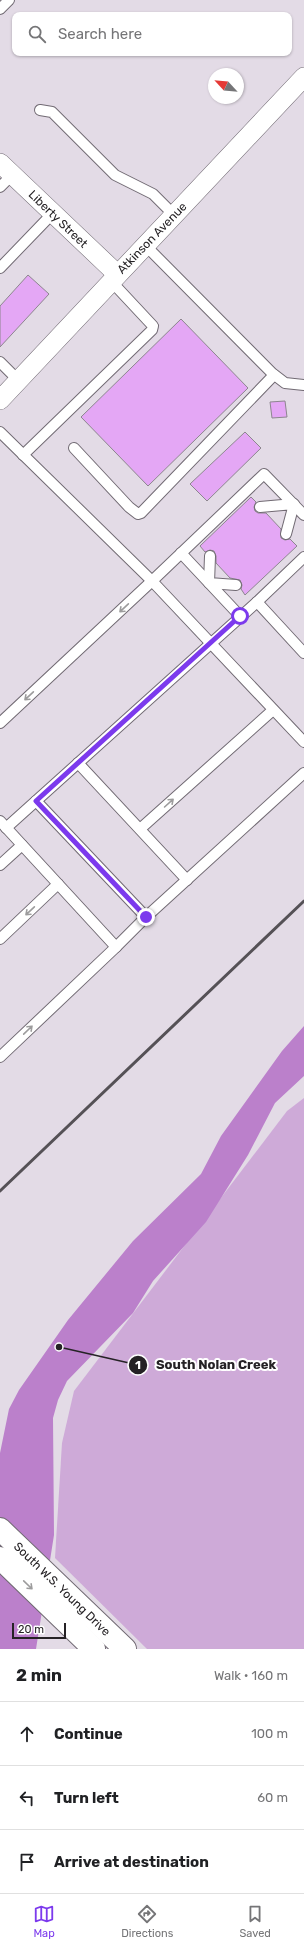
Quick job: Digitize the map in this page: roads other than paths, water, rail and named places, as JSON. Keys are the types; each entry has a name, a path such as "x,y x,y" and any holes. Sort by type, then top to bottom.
{"main road":[{"name":"South W.S. Young Drive","path":"0,1528 125,1649"},
{"name":"South W.S. Young Drive","path":"0,1558 94,1649"}],"street":[{"name":"Atkinson Avenue","path":"0,400 304,77"},
{"name":"Liberty Street","path":"4,175 53,214 114,278"}],"lane":[{"path":"0,9 9,0"},
{"path":"40,110 52,112 115,175 153,194 174,215"},
{"path":"0,268 53,214"},
{"path":"145,245 274,375 285,383 304,385"},
{"path":"23,455 152,330 153,326 148,319 114,278"},
{"path":"0,362 18,380"},
{"path":"74,448 129,507 138,514 142,513 274,375"},
{"path":"0,432 152,581 209,644 304,742"},
{"path":"0,723 264,474 304,515"},
{"path":"260,508 294,504"},
{"path":"286,534 294,504"},
{"path":"181,553 240,616"},
{"path":"209,583 210,556"},
{"path":"116,947 3,824 36,801 257,602 304,557"},
{"path":"209,583 236,585"},
{"path":"257,602 304,653"},
{"path":"140,829 273,710"},
{"path":"78,763 187,880"},
{"path":"0,1057 146,917 304,773"},
{"path":"36,801 146,917"},
{"path":"0,865 22,845"},
{"path":"0,939 58,884"}],"railway":[{"path":"0,1191 304,901"}],"place":[{"name":"South Nolan Creek","path":"59,1347"}]}
